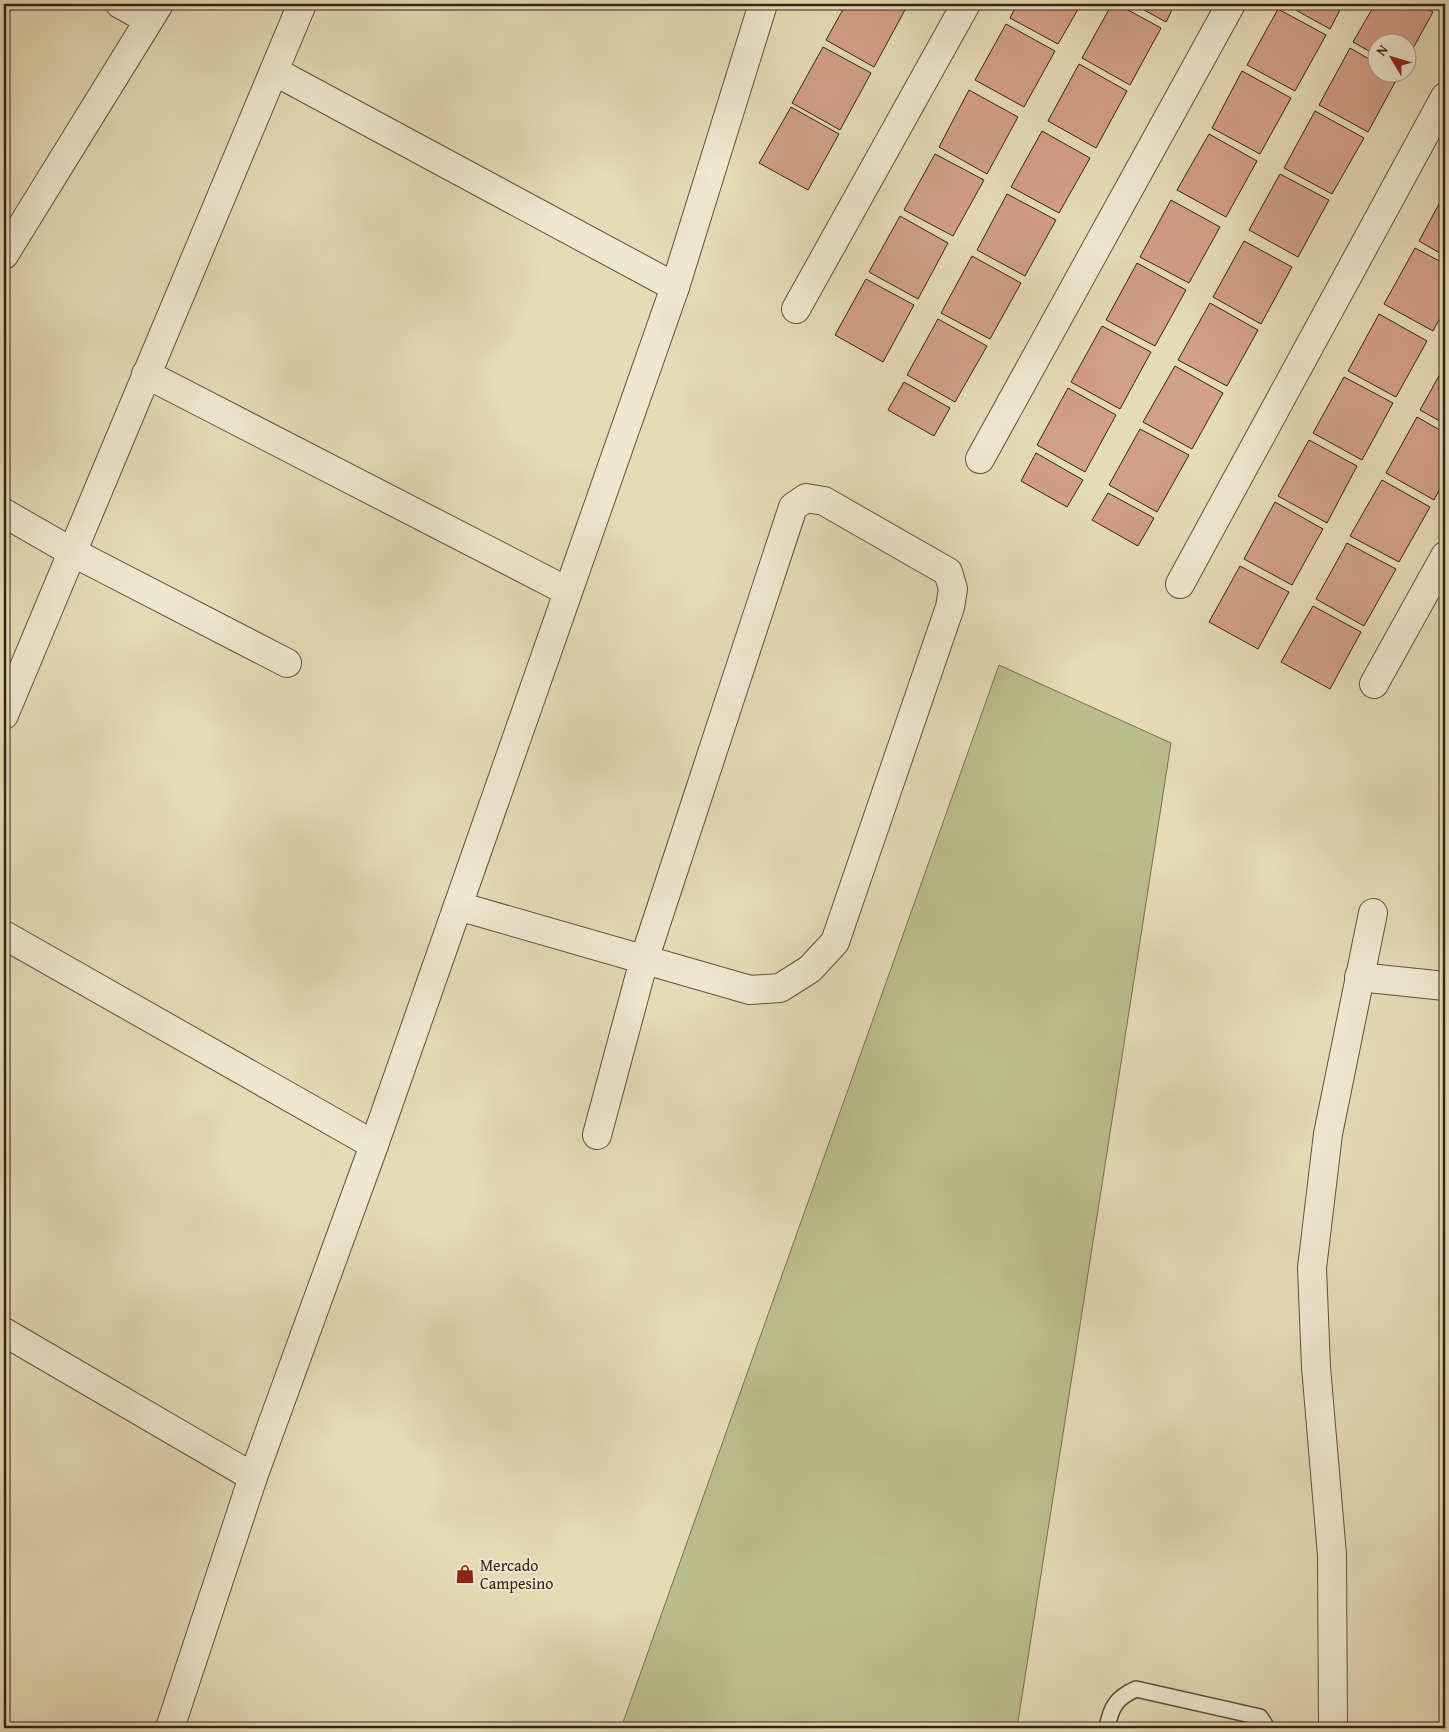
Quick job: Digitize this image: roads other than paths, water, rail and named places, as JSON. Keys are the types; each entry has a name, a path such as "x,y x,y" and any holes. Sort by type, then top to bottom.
{"street":[{"path":"4,255 154,12 120,4"},
{"path":"4,715 302,4"},
{"path":"170,1728 253,1477 374,1144 675,287 763,4"},
{"path":"796,309 966,4"},
{"path":"980,459 1230,4"},
{"path":"274,71 675,287"},
{"path":"1180,584 1445,97"},
{"path":"146,374 567,591"},
{"path":"458,906 644,960 750,990 780,988 810,969 835,942 946,616 953,589 948,572 824,501 806,498 793,507 644,960 597,1134"},
{"path":"4,513 72,552 287,663"},
{"path":"1374,684 1445,556"},
{"path":"1333,1728 1332,1555 1316,1367 1312,1268 1328,1134 1373,913"},
{"path":"4,935 374,1144"},
{"path":"1359,977 1445,986"},
{"path":"4,1332 253,1477"}],"lane":[{"path":"1107,1728 1109,1715 1115,1704 1123,1695 1136,1689 1260,1717 1267,1728"}],"place":[{"name":"Mercado Campesino","path":"465,1574"}]}
